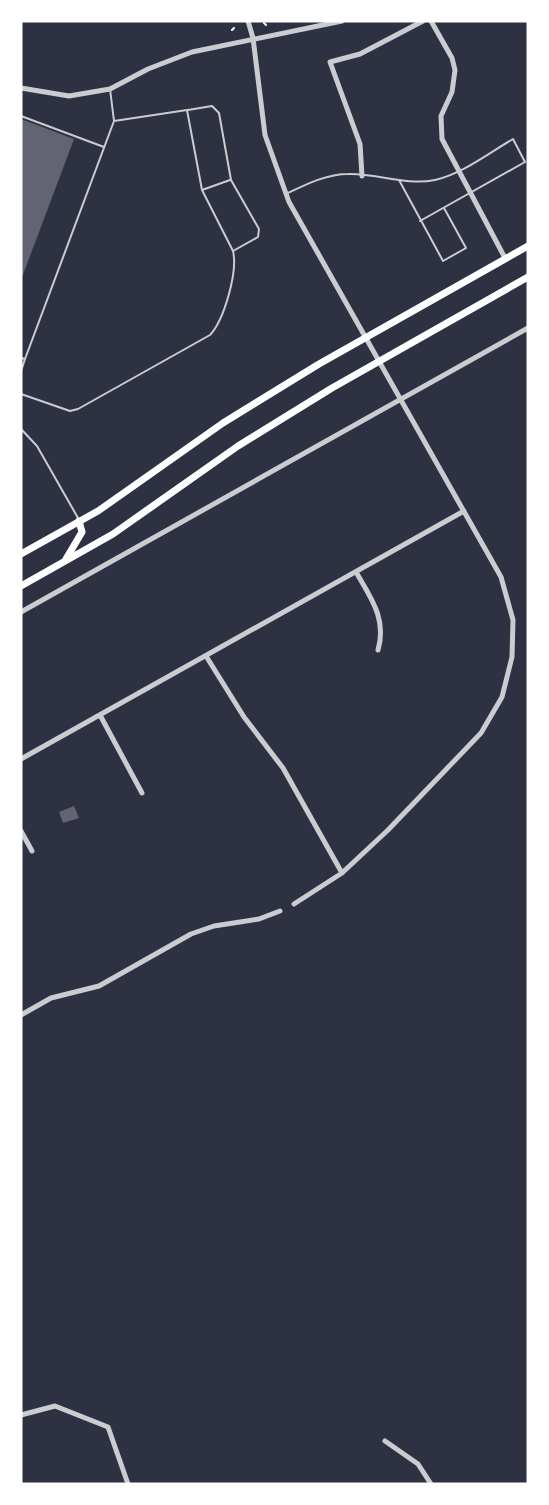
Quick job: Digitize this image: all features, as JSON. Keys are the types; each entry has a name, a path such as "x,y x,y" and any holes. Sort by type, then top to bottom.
{"main road":[{"path":"21,554 126,492 223,423 528,246"},
{"path":"21,586 141,516 243,443 379,361 528,278"},
{"path":"65,561 82,532 79,521"}],"street":[{"path":"248,21 253,38 265,135 286,194 501,577 513,620 512,657 502,698 481,733 388,830 342,873 294,904"},
{"path":"21,88 69,96 110,89 148,69 192,52 342,21"},
{"path":"362,176 360,144 330,62 360,54 423,21"},
{"path":"431,21 452,58 455,70 455,82 441,116 440,128 446,151 505,258"},
{"path":"21,612 528,328"},
{"path":"21,759 464,511"},
{"path":"356,572 379,613 383,634 378,650"},
{"path":"206,656 244,717 283,768 342,873"},
{"path":"100,715 142,793"},
{"path":"21,831 32,851"},
{"path":"21,1015 51,998 99,986 191,934 214,926 259,919 280,911"},
{"path":"21,1415 55,1406 108,1427 128,1484"},
{"path":"385,1441 418,1464 431,1484"}],"lane":[{"path":"21,371 23,359 114,121 110,89"},
{"path":"114,121 213,106 219,113 231,180 259,229 258,237 233,251"},
{"path":"21,394 70,411 78,409 210,335 215,329 234,274 233,251 202,190 187,110"},
{"path":"21,116 104,147"},
{"path":"286,194 329,177 347,174 399,180 434,180 457,171 513,139 525,162 420,221"},
{"path":"202,190 231,180"},
{"path":"399,180 443,261 466,248 444,208"},
{"path":"21,429 37,446 79,521"}],"building":[{"path":"21,119 74,139 21,280"},
{"path":"74,806 79,818 63,823 59,812"}]}
